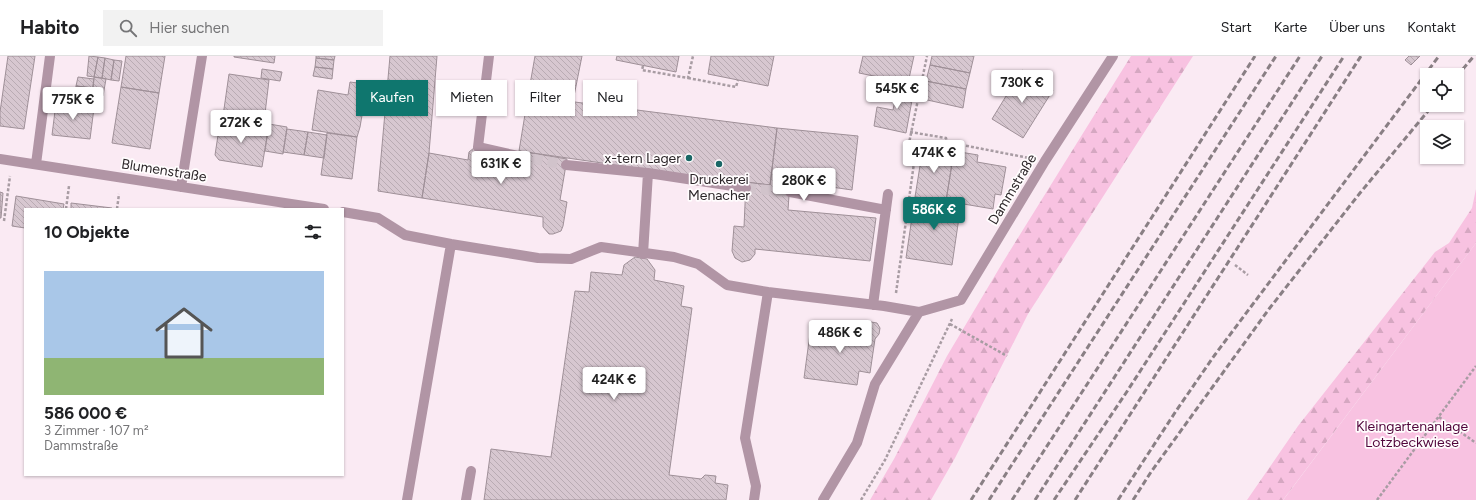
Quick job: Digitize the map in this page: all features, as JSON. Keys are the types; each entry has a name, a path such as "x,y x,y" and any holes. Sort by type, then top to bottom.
{"street":[{"path":"36,164 50,56"},
{"path":"181,186 202,56"},
{"path":"489,56 478,147 518,156"},
{"name":"Dammstraße","path":"961,300 1045,161 1113,56"},
{"name":"Blumenstraße","path":"0,159 318,208"},
{"path":"566,164 648,173 746,188"},
{"path":"643,254 648,173"},
{"path":"790,192 886,210"},
{"path":"873,305 888,194"},
{"path":"344,212 378,218 406,236 538,258 571,259 602,247 643,254 674,257 698,264 727,285 768,292 894,307 919,312 961,300"},
{"path":"407,500 451,244"},
{"path":"754,500 756,486 745,438 768,292"},
{"path":"823,500 857,443 876,384 919,312"},
{"path":"466,500 471,471"}],"path":[{"path":"688,78 693,56"},
{"path":"894,307 914,163 908,148 910,132 927,56"},
{"path":"643,66 642,70 736,87 738,80"},
{"path":"910,132 946,138 947,142 1045,161"},
{"path":"4,221 12,161"},
{"path":"66,208 72,170"},
{"path":"1235,264 1248,275"},
{"path":"861,500 885,460 961,300"},
{"path":"950,324 1007,356"},
{"path":"1377,500 1476,366"},
{"path":"1439,417 1476,443"}],"green space":[{"path":"1131,56 1193,56 1028,314 955,458 931,500 870,500 894,459 947,356 1003,262"},
{"path":"1476,189 1476,243 1283,500 1247,500 1298,426 1435,252 1449,243 1472,208"},
{"name":"Kleingartenanlage Lotzbeckwiese","path":"1476,243 1476,500 1283,500 1284,499"}],"building":[{"path":"8,56 35,56 24,129 0,126 0,112"},
{"path":"89,56 98,57 94,77 87,76"},
{"path":"126,56 165,56 159,93 121,87"},
{"path":"234,56 275,56 274,63"},
{"path":"316,56 335,56 334,60 316,58"},
{"path":"390,56 437,56 429,153 422,198 378,191 385,116 428,116 428,80 388,80"},
{"path":"535,56 582,56 575,91 575,80 531,80"},
{"path":"617,56 679,56 676,72 616,60"},
{"path":"711,56 774,56 768,86 708,74"},
{"path":"863,56 914,56 908,83 859,73"},
{"path":"932,56 974,56 970,73 930,65"},
{"path":"1409,56 1420,56 1411,65 1405,60"},
{"path":"98,57 105,58 102,78 94,77"},
{"path":"105,58 114,60 111,80 102,78"},
{"path":"316,58 334,60 333,69 315,67"},
{"path":"114,60 122,61 119,81 111,80"},
{"path":"930,65 970,73 966,89 926,81"},
{"path":"315,67 333,69 332,79 313,76"},
{"path":"262,69 282,72 280,81 261,78"},
{"path":"1022,70 1053,90 1023,138 992,119"},
{"path":"229,74 269,80 264,122 223,116"},
{"path":"78,77 94,79 93,88 76,86"},
{"path":"94,77 106,79 103,96 92,94"},
{"path":"899,81 915,84 906,133 874,126 877,107 893,110"},
{"path":"926,81 966,89 963,108 923,99"},
{"path":"350,82 356,83 356,116 362,116 357,137 312,130 318,90 348,95"},
{"path":"76,86 93,88 91,98 75,95"},
{"path":"121,87 159,93 150,149 112,143"},
{"path":"75,95 91,98 90,107 74,105"},
{"path":"575,102 583,103 583,116 637,116 637,110 777,128 770,185 685,175 519,151 525,116 575,116"},
{"path":"56,103 94,108 90,139 52,135"},
{"path":"220,122 268,130 262,167 219,160 215,155"},
{"path":"269,124 287,127 283,154 265,151"},
{"path":"777,128 858,136 852,190 790,181 788,210 876,218 870,261 755,249 755,254 750,260 742,262 735,258 732,251 734,226 744,227 746,182 770,185"},
{"path":"287,129 308,132 304,155 283,152"},
{"path":"308,132 327,135 324,158 304,155"},
{"path":"327,133 357,137 352,179 321,175"},
{"path":"923,147 954,151 946,201 915,197"},
{"path":"474,148 479,150 481,153 479,161 517,167 519,151 567,159 560,200 567,202 561,231 549,234 543,227 543,217 422,198 429,153 468,160 469,152"},
{"path":"954,151 978,155 977,162 1006,167 1001,195 995,194 993,209 946,201"},
{"path":"0,192 3,193 1,218 0,218"},
{"path":"16,196 64,204 63,208 24,208 24,228 12,226"},
{"path":"915,197 961,204 952,265 906,258"},
{"path":"71,203 112,208 71,208"},
{"path":"635,257 647,259 655,270 654,280 684,286 681,306 692,308 669,475 701,479 705,475 716,476 715,483 728,485 726,500 484,500 491,449 551,457 575,291 589,292 591,272 622,275 624,265"},
{"path":"871,322 877,323 880,328 879,334 875,339 870,373 859,371 857,385 804,378 811,326 865,333 866,327"}],"tunnel":[{"path":"518,156 566,165"},
{"path":"746,188 790,192"}],"railway":[{"path":"971,500 1255,56"},
{"path":"989,500 1276,56"},
{"path":"1012,500 1300,56"},
{"path":"1035,500 1322,56"},
{"path":"1054,500 1126,393 1344,56"},
{"path":"1075,500 1361,56"},
{"path":"1118,500 1214,356 1439,56"},
{"path":"1464,68 1474,56"},
{"path":"1133,500 1151,472 1269,309 1360,193 1427,112"}],"place":[{"name":"x-tern Lager","path":"689,158"},
{"name":"Druckerei Menacher","path":"719,164"}]}
